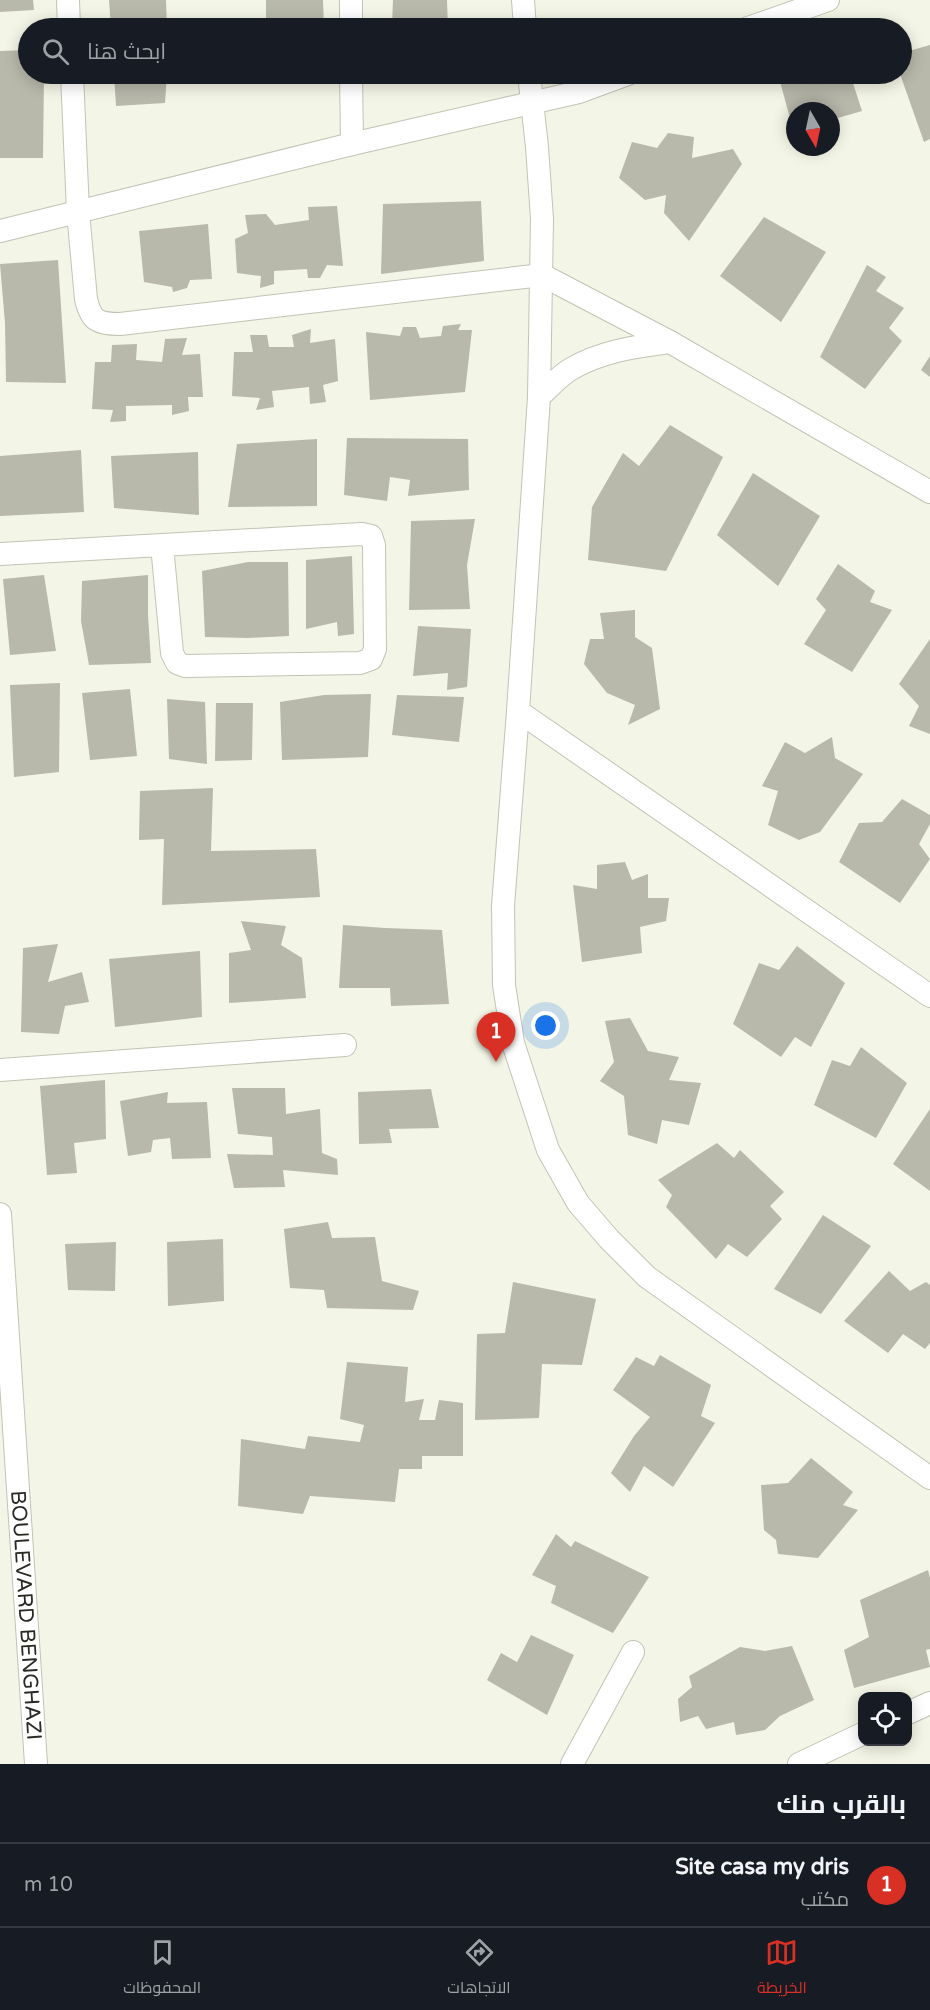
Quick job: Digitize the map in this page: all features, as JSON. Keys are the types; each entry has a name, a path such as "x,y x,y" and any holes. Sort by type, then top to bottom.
{"street":[{"path":"68,0 69,18"},
{"path":"351,0 351,18"},
{"path":"523,0 524,18"},
{"path":"777,18 828,0"},
{"path":"72,84 78,212 89,311 96,321 108,324 542,275 670,342 930,492"},
{"path":"351,84 352,144"},
{"path":"530,84 541,190 542,275 539,397 503,906 504,984 513,1043 548,1150 578,1203 609,1239 647,1277 930,1478"},
{"path":"0,231 352,144 579,92 601,84"},
{"path":"539,397 569,370 594,357 618,350 670,342"},
{"path":"0,554 162,545 362,534 371,536 374,545 375,626 375,649 372,659 360,663 185,666 177,663 172,653 162,545"},
{"path":"518,711 930,996"},
{"path":"0,1070 345,1046"},
{"name":"BOULEVARD BENGHAZI","path":"0,1214 36,1764"},
{"path":"572,1764 633,1652"},
{"path":"912,1711 930,1702"},
{"path":"799,1764 858,1736"}],"building":[{"path":"0,0 33,0 34,10 0,12"},
{"path":"109,0 166,0 167,18 110,18"},
{"path":"266,0 323,0 324,18 266,18"},
{"path":"393,0 447,0 448,18 392,18"},
{"path":"930,45 930,139 924,142 904,84 912,84 912,50"},
{"path":"18,50 18,84 44,84 43,158 0,158 0,51"},
{"path":"115,84 166,84 165,103 116,106"},
{"path":"781,84 853,84 862,111 840,117 840,102 786,103"},
{"path":"668,133 694,137 692,158 733,149 742,164 689,241 664,213 666,195 645,200 619,178 632,142 657,148"},
{"path":"481,201 484,261 381,274 383,204"},
{"path":"337,206 343,266 327,265 320,278 308,278 307,269 274,271 274,284 260,288 261,276 237,273 235,239 248,233 245,215 266,214 275,225 309,220 308,207"},
{"path":"764,217 826,252 781,322 720,276"},
{"path":"208,224 212,279 190,280 187,288 173,292 172,287 144,282 139,231"},
{"path":"58,260 66,383 6,382 5,323 0,264"},
{"path":"867,265 886,277 876,291 904,308 889,328 902,341 865,389 820,357"},
{"path":"461,324 458,330 472,330 465,392 370,400 366,332 400,336 403,327 416,327 420,338 441,336 443,326"},
{"path":"311,329 310,343 335,339 338,381 323,385 326,402 310,404 309,387 272,391 274,407 256,410 260,398 232,396 234,352 253,352 250,335 267,335 269,347 294,347 292,335"},
{"path":"187,338 182,355 200,354 203,397 188,397 189,411 172,415 172,405 126,406 126,421 110,422 113,410 92,409 95,362 111,362 112,345 137,344 136,360 162,362 165,339"},
{"path":"930,356 930,377 921,370"},
{"path":"670,425 723,457 666,571 588,560 592,507 623,453 639,466"},
{"path":"347,438 468,439 469,490 408,496 410,480 390,477 387,501 344,495"},
{"path":"317,439 317,506 228,507 237,444"},
{"path":"81,450 84,512 0,516 0,456"},
{"path":"198,452 199,515 114,508 111,456"},
{"path":"753,473 820,516 778,586 717,535"},
{"path":"475,519 467,565 470,609 409,610 411,521"},
{"path":"352,556 354,634 338,636 337,622 306,629 306,560"},
{"path":"248,562 288,562 289,636 205,637 202,571"},
{"path":"838,564 875,591 870,602 892,610 852,672 804,644 826,610 816,599"},
{"path":"44,575 56,651 10,655 3,579"},
{"path":"148,575 151,663 89,665 81,621 82,581"},
{"path":"635,610 635,637 652,648 660,709 628,725 635,705 607,693 584,664 590,639 604,639 600,613"},
{"path":"418,626 471,629 467,687 447,690 448,673 413,676"},
{"path":"930,639 930,734 909,726 919,706 899,684"},
{"path":"60,683 59,772 14,777 10,685"},
{"path":"130,689 137,756 90,760 82,693"},
{"path":"371,694 368,757 282,760 280,702 324,695"},
{"path":"397,695 464,697 459,742 392,735"},
{"path":"167,699 205,702 207,764 169,759"},
{"path":"216,703 253,703 252,760 215,761"},
{"path":"832,737 835,758 863,774 820,832 799,840 768,825 778,791 762,786 785,742 805,753"},
{"path":"213,788 211,851 316,849 320,897 162,905 164,839 139,840 140,791"},
{"path":"902,799 930,815 930,824 919,844 930,859 900,903 839,862 859,823 882,822"},
{"path":"625,862 632,880 648,874 648,898 669,898 666,921 640,927 642,953 582,962 573,885 597,889 597,865"},
{"path":"241,921 286,926 281,945 302,958 306,998 229,1003 229,953 251,950"},
{"path":"343,925 442,930 449,1004 391,1006 390,988 339,988"},
{"path":"58,944 48,982 82,972 89,1002 65,1006 59,1034 21,1032 23,948"},
{"path":"797,946 845,983 811,1047 795,1037 781,1057 733,1024 759,963 779,970"},
{"path":"200,951 202,1017 115,1027 109,959"},
{"path":"630,1018 648,1051 679,1057 669,1080 701,1083 689,1125 662,1120 657,1144 628,1135 624,1096 600,1081 614,1062 605,1021"},
{"path":"861,1047 907,1083 876,1138 814,1105 832,1060 850,1066"},
{"path":"105,1080 106,1139 74,1143 77,1173 47,1175 40,1086"},
{"path":"232,1088 285,1088 286,1114 320,1109 322,1153 337,1159 338,1175 283,1170 285,1187 234,1188 227,1154 273,1155 272,1137 238,1134"},
{"path":"431,1089 439,1128 389,1129 392,1143 359,1144 358,1092"},
{"path":"168,1092 167,1103 207,1102 211,1158 172,1159 170,1138 153,1140 151,1152 128,1156 120,1101"},
{"path":"930,1109 930,1191 893,1164"},
{"path":"717,1143 734,1158 740,1150 784,1192 770,1206 782,1219 747,1257 728,1244 716,1259 666,1207 672,1195 658,1180"},
{"path":"823,1215 871,1246 821,1314 774,1289"},
{"path":"328,1222 332,1238 375,1237 382,1281 419,1291 413,1310 327,1308 324,1290 290,1288 284,1229"},
{"path":"223,1239 224,1301 168,1306 167,1242"},
{"path":"116,1242 115,1291 68,1290 65,1244"},
{"path":"889,1271 910,1291 926,1282 930,1285 930,1343 925,1349 903,1334 888,1353 844,1321"},
{"path":"513,1282 596,1299 582,1365 542,1364 539,1418 475,1420 477,1334 505,1333"},
{"path":"660,1355 711,1385 701,1416 715,1423 673,1487 644,1466 630,1492 611,1473 634,1436 650,1417 613,1390 636,1357 654,1366"},
{"path":"347,1362 408,1367 405,1402 424,1399 419,1420 435,1420 439,1400 463,1403 463,1456 422,1456 422,1469 399,1469 395,1502 310,1496 303,1514 238,1506 241,1439 305,1449 308,1436 360,1442 364,1425 340,1419"},
{"path":"811,1458 853,1492 843,1505 858,1510 818,1558 778,1554 776,1540 764,1530 761,1485 788,1483"},
{"path":"556,1534 571,1547 575,1541 649,1577 613,1633 551,1603 556,1586 532,1575"},
{"path":"928,1570 930,1649 926,1650 930,1667 854,1688 844,1650 869,1637 860,1600"},
{"path":"531,1635 574,1655 547,1715 487,1680 501,1653 517,1662"},
{"path":"792,1646 814,1700 780,1716 765,1730 736,1735 734,1722 706,1729 698,1716 680,1722 678,1699 692,1687 689,1676 740,1647 765,1651"}],"place":[{"name":"Site casa my dris","path":"496,1062"}]}
